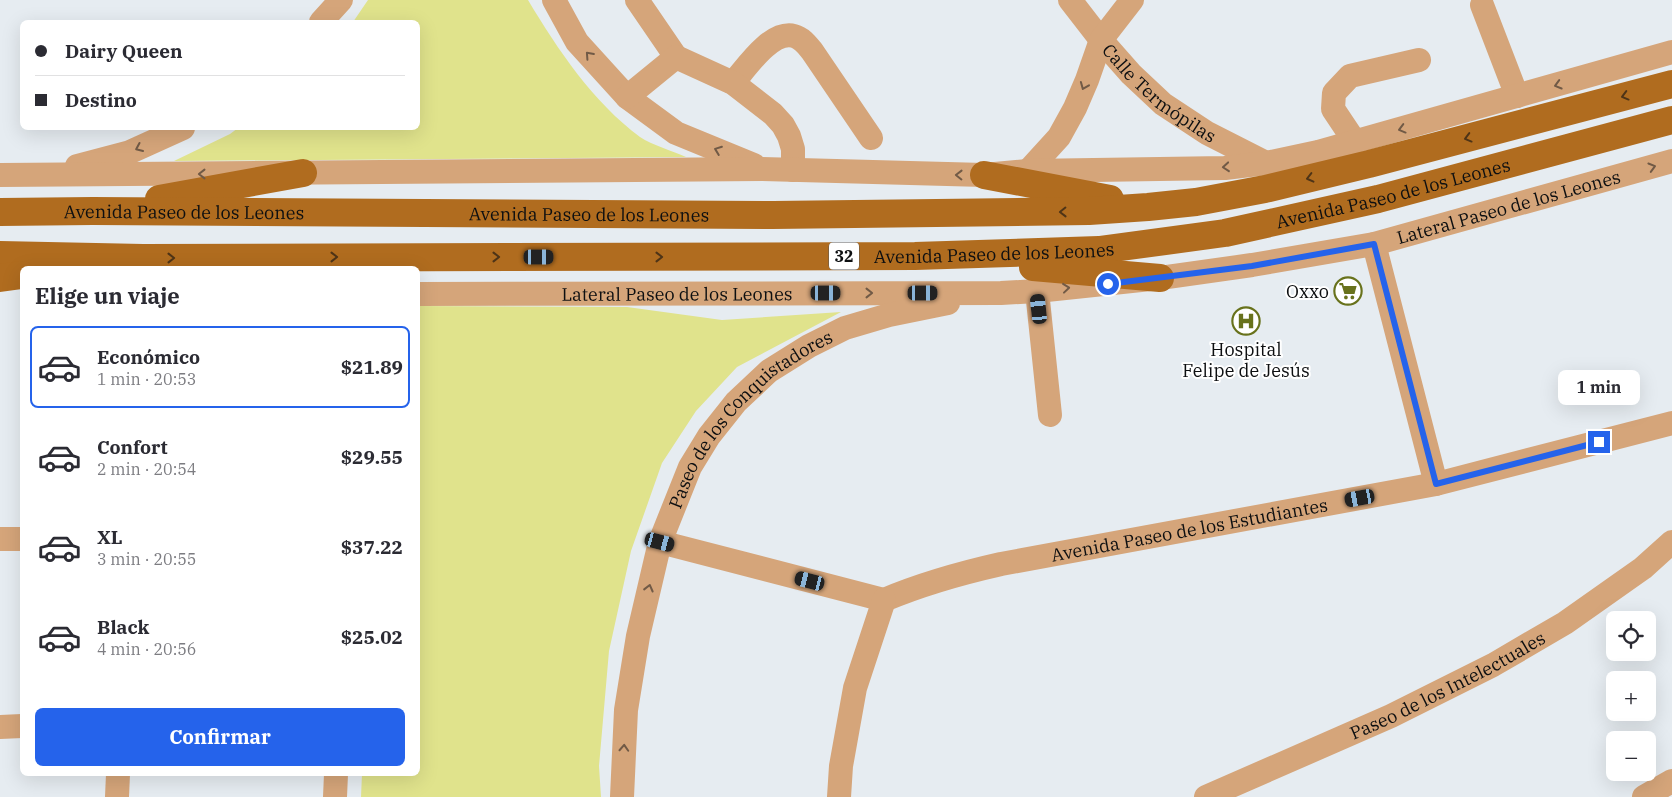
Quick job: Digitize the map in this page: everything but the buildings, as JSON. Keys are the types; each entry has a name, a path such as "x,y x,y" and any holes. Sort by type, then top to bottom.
{"main road":[{"name":"Avenida Paseo de los Leones","path":"0,212 783,215 1089,211 1148,207 1196,202 1265,189 1369,164 1672,84"},
{"name":"Avenida Paseo de los Leones","path":"0,255 142,258 915,256 1099,250 1225,233 1378,199 1672,120"},
{"path":"93,211 303,173"},
{"path":"984,175 1148,207"},
{"path":"915,256 1160,278"},
{"path":"87,266 142,258"},
{"path":"0,278 20,275"}],"street":[{"path":"322,20 341,0"},
{"path":"554,0 577,42 627,97 676,133 740,158 762,169"},
{"path":"637,0 676,57 733,83 774,114 783,125 793,149 793,170"},
{"name":"Calle Termópilas","path":"1070,0 1101,40 1131,74 1163,104 1207,133 1266,163"},
{"path":"1028,171 1059,137 1075,108 1101,40 1132,0"},
{"path":"1482,5 1517,96"},
{"path":"733,83 770,42 781,36 795,37 802,40 812,51 871,138"},
{"path":"0,175 762,169 984,175 1028,171 1225,168 1266,163 1318,152 1672,52"},
{"path":"627,97 676,57"},
{"path":"1355,142 1333,109 1334,93 1350,76 1419,60"},
{"path":"42,175 130,152 179,130"},
{"name":"Lateral Paseo de los Leones","path":"420,294 1001,293 1160,278 1252,266 1374,244 1672,161"},
{"path":"1374,244 1436,484"},
{"path":"0,288 20,289"},
{"path":"1037,291 1050,415"},
{"name":"Paseo de los Conquistadores","path":"622,797 626,710 638,636 660,542 690,467 709,436 736,402 769,371 809,346 845,328 889,315 1001,293"},
{"name":"Avenida Paseo de los Estudiantes","path":"884,600 915,587 1001,564 1436,484 1672,423"},
{"path":"0,539 20,539"},
{"path":"660,542 884,600 855,688 841,766 839,797"},
{"name":"Paseo de los Intelectuales","path":"1206,797 1390,716 1493,665 1565,623 1643,568 1672,542"},
{"path":"0,727 20,726"},
{"path":"117,797 118,776"},
{"path":"335,797 336,776"},
{"path":"1644,797 1672,781"}],"green space":[{"path":"368,0 528,0 564,56 607,108 640,137 686,157 174,161 235,130 420,130 420,20 354,20"},
{"path":"420,306 627,307 722,320 841,312 737,367 696,411 662,463 631,551 609,651 599,766 601,797 361,797 362,776 420,776"}],"place":[{"name":"Oxxo","path":"1348,291"},
{"name":"Hospital Felipe de Jesús","path":"1246,321"}],"route":[{"path":"1108,284 1252,266 1374,244 1436,484 1599,442"}]}
